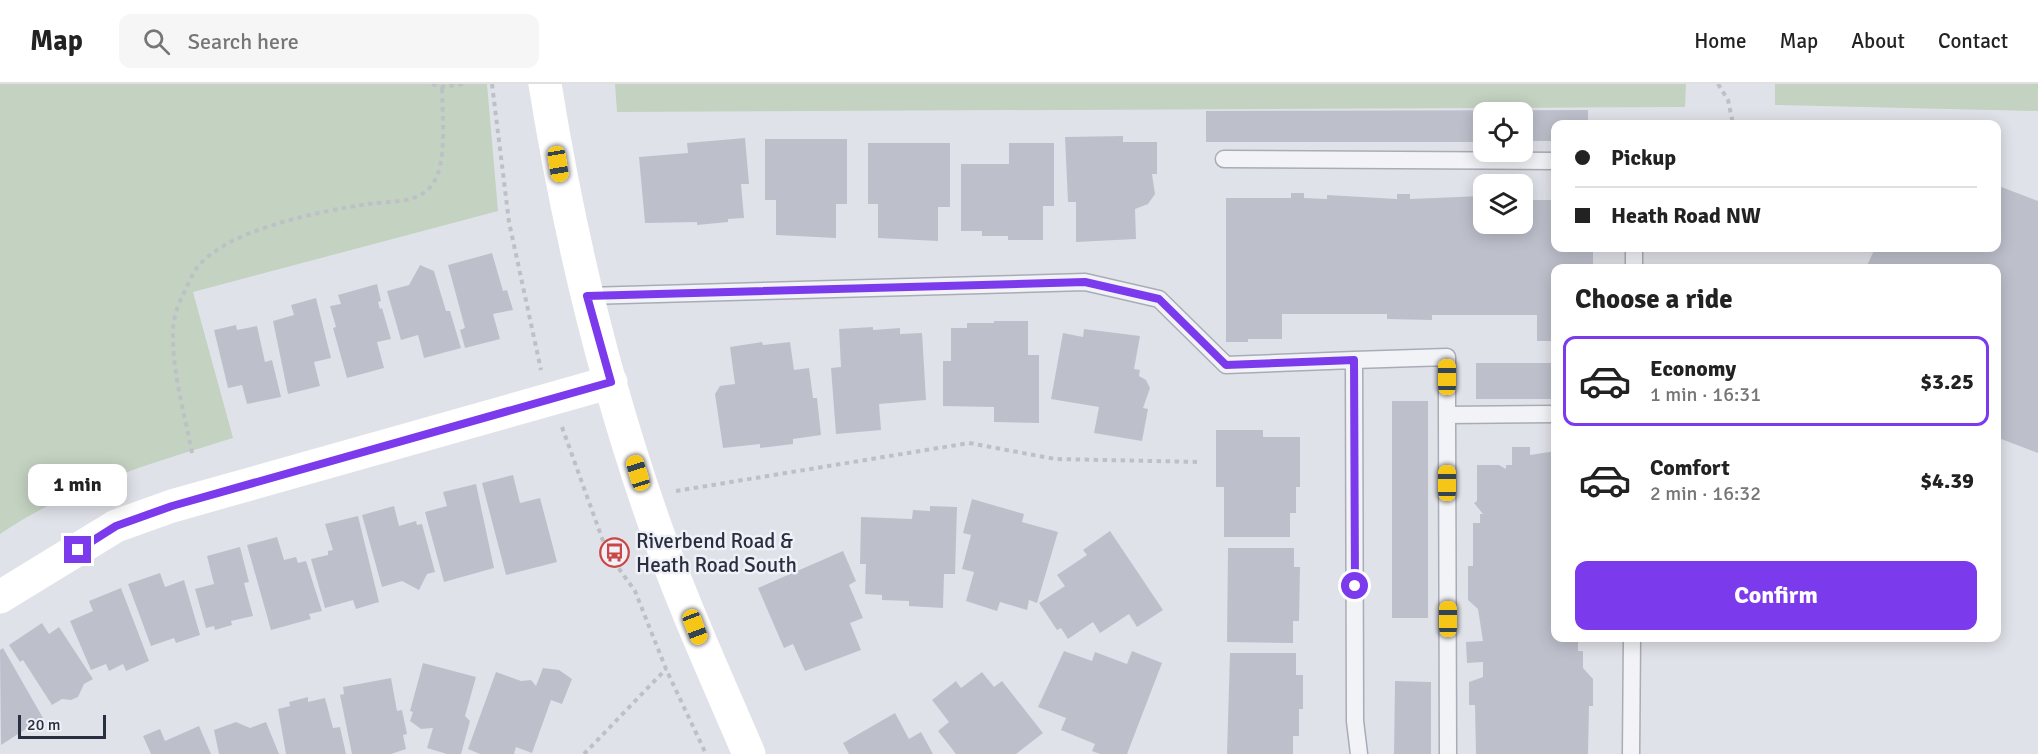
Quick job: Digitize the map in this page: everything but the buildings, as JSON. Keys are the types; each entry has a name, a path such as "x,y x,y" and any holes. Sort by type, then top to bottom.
{"main road":[{"path":"545,84 561,184 587,296 645,496 703,647 749,754"},
{"path":"0,597 116,526 172,506 611,382"}],"lane":[{"path":"1224,159 1551,161"},
{"path":"587,296 1085,282 1159,299 1226,365 1447,357 1448,754"},
{"path":"1354,360 1355,721 1359,754"},
{"path":"1447,415 1551,414"},
{"path":"1631,754 1632,642"}],"path":[{"path":"432,84 442,87 463,84"},
{"path":"1718,84 1733,113 1733,120"},
{"path":"192,453 176,374 172,336 179,301 197,268 214,252 266,227 343,208 410,199 423,194 431,186 441,163 442,87"},
{"path":"645,496 969,443 1055,459 1201,462"},
{"path":"584,754 666,669"}],"green space":[{"path":"0,84 487,84 498,211 193,292 233,438 113,477 55,502 0,534"},
{"path":"615,84 1686,84 1685,107 1533,108 1533,102 1473,102 1473,108 617,112"},
{"path":"1775,84 2038,84 2038,111 1775,105"}],"place":[{"name":"Riverbend Road & Heath Road South","path":"615,553"}],"route":[{"path":"78,550 116,526 172,506 611,382 587,296 1085,282 1124,289 1159,299 1189,326 1226,365 1354,360 1355,586"}]}
